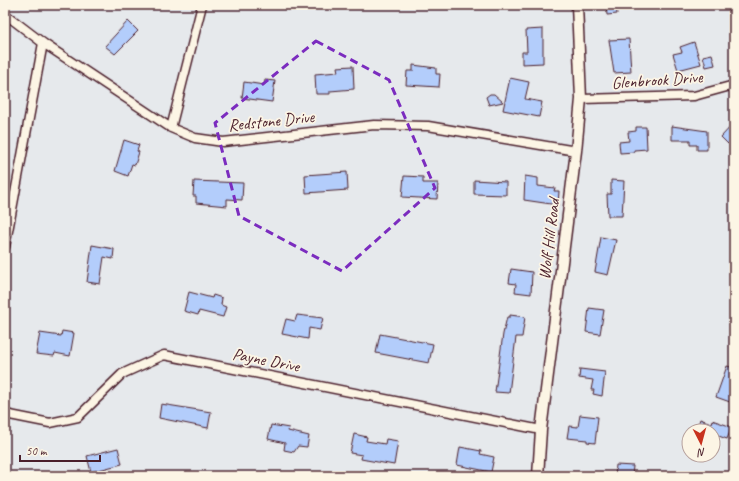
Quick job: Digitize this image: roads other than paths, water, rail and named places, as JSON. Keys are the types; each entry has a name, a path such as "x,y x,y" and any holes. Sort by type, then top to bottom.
{"street":[{"path":"171,128 202,5"},
{"name":"Wolf Hill Road","path":"538,476 541,430 576,151 581,99 577,5"},
{"name":"Redstone Drive","path":"5,14 43,43 171,128 195,138 223,142 374,125 428,126 576,151"},
{"path":"5,247 43,43"},
{"name":"Glenbrook Drive","path":"581,99 694,96 734,85"},
{"name":"Payne Drive","path":"5,414 50,423 78,417 122,374 164,355 541,430"}]}
